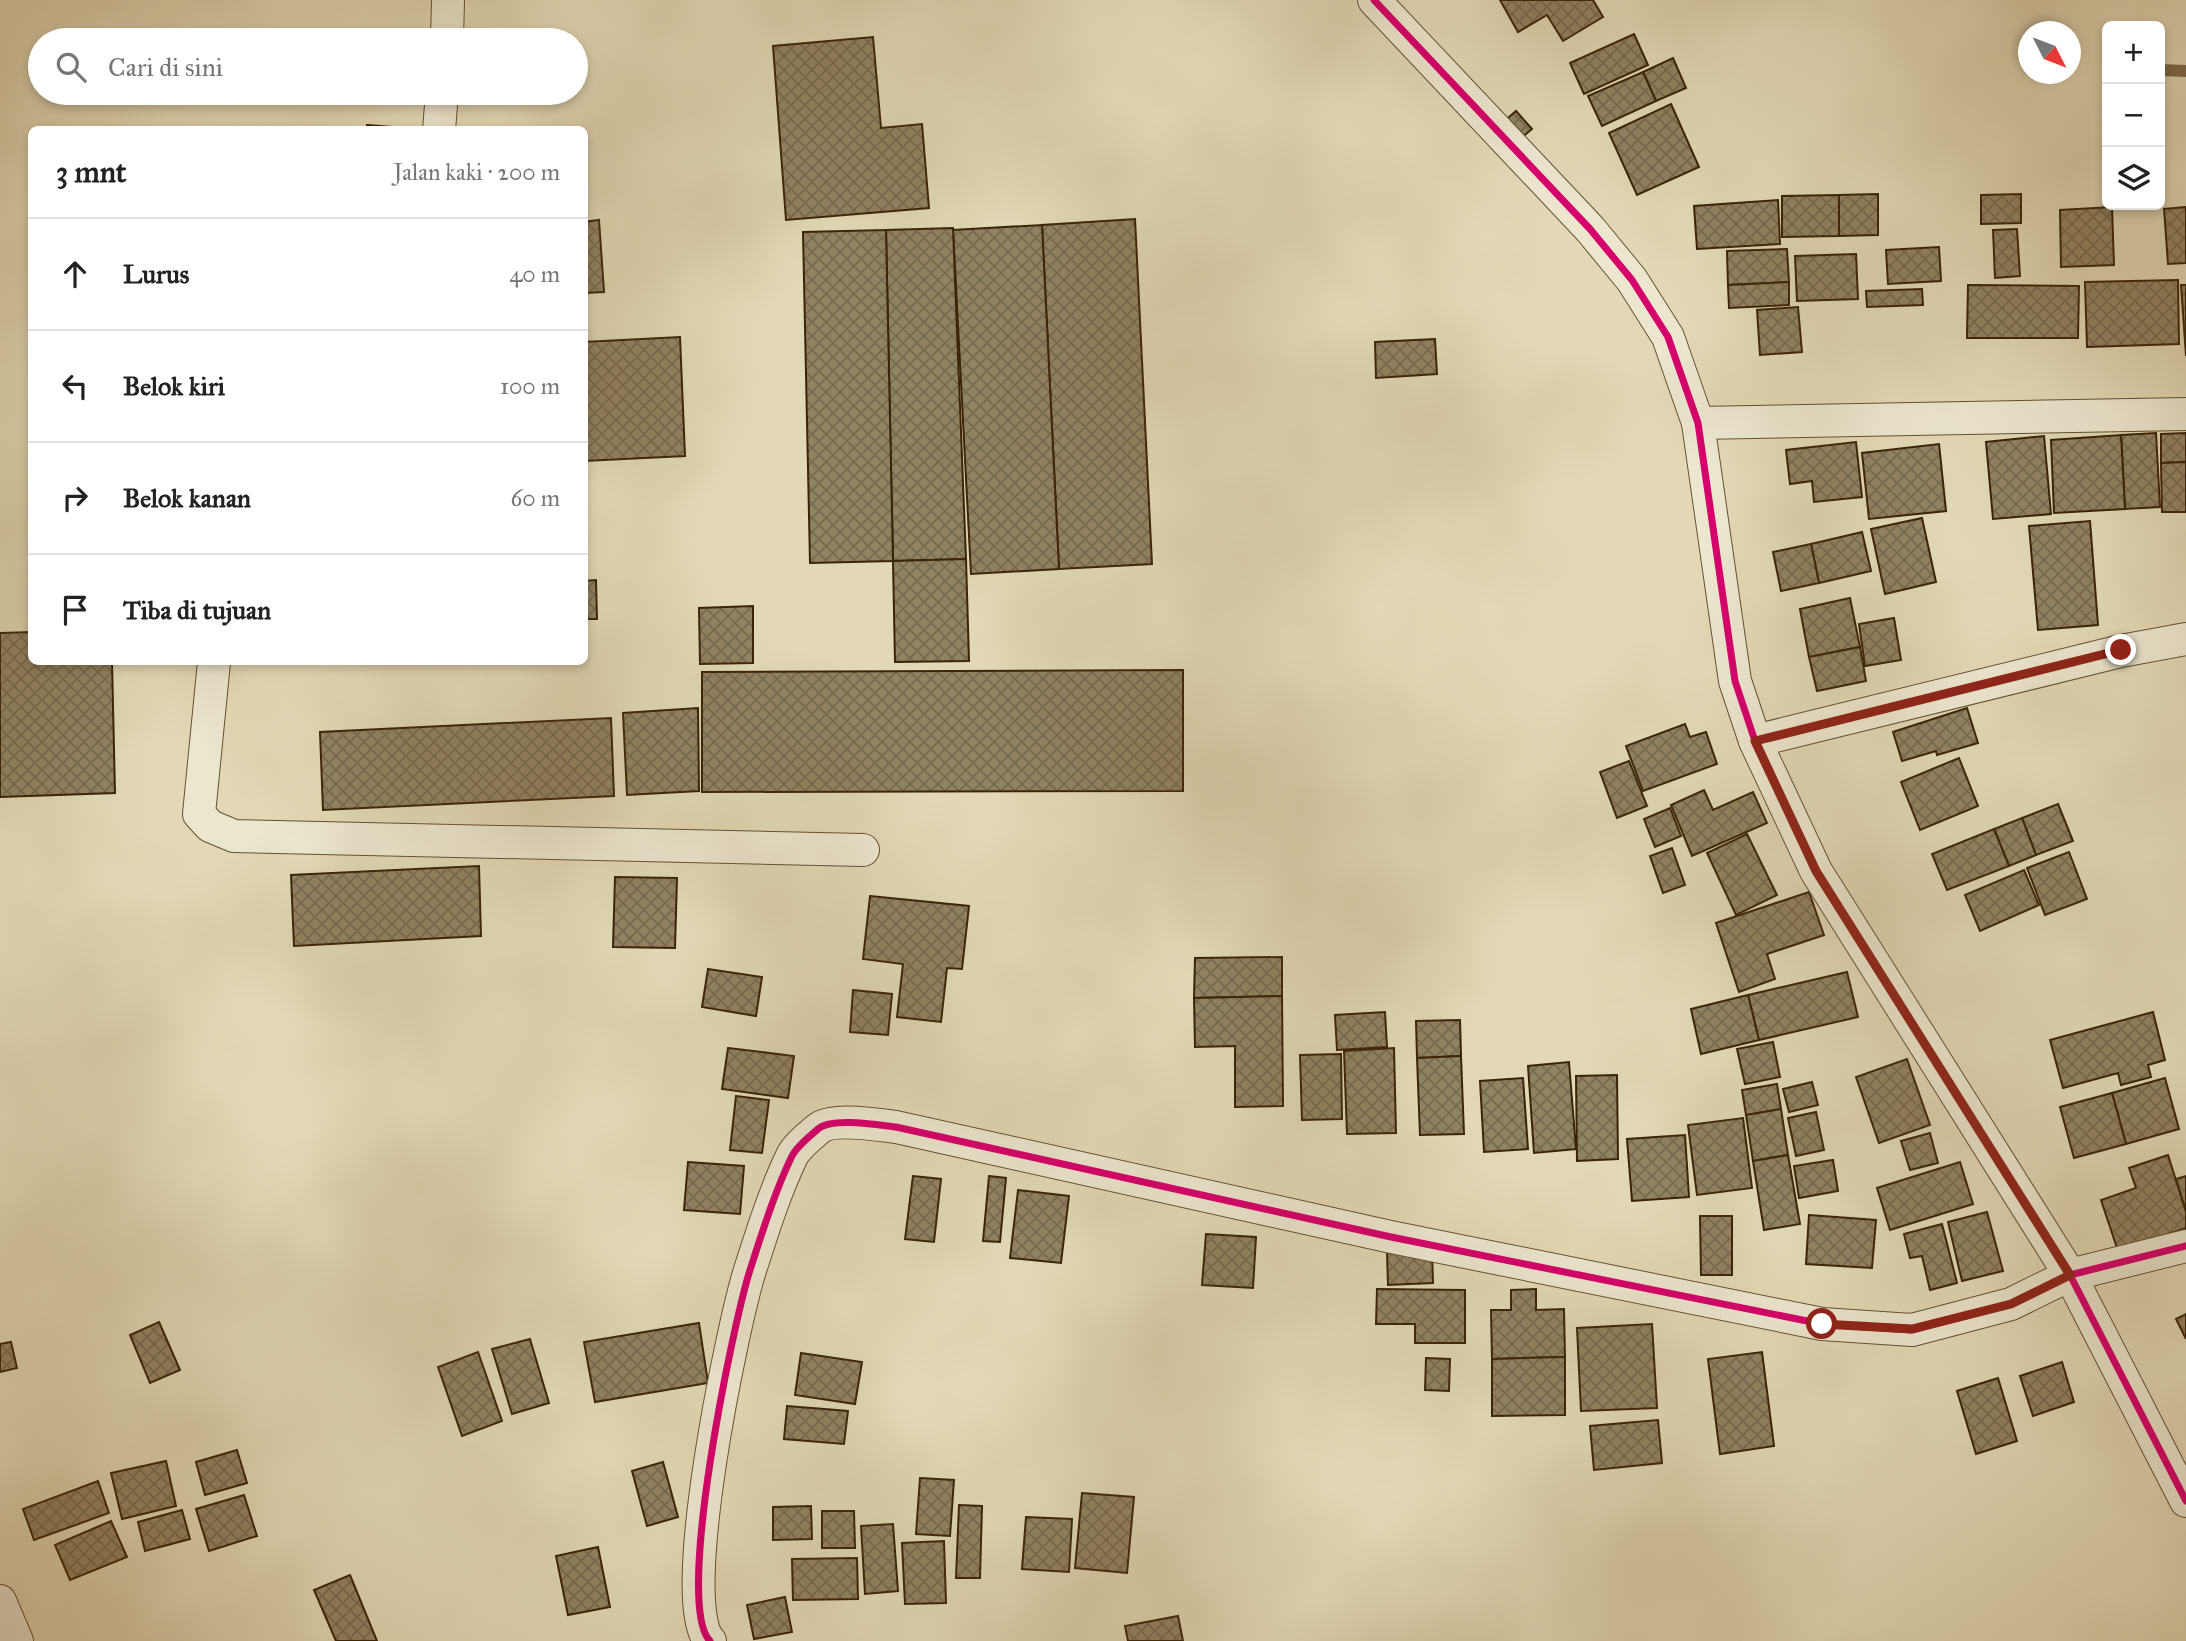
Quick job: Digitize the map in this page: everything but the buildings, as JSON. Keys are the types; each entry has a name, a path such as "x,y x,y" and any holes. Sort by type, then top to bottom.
{"street":[{"path":"447,28 448,0"},
{"path":"1374,0 1590,229 1632,280 1668,337 1698,423 1735,681 1755,741 1816,871 2070,1275 2186,1501"},
{"path":"439,126 441,105"},
{"path":"1698,423 2186,414"},
{"path":"1755,741 2121,650 2186,639"},
{"path":"214,665 199,814 210,826 234,836 863,850"},
{"path":"710,1641 701,1627 699,1531 720,1403 749,1272 793,1153 821,1126 852,1123 896,1127 1391,1237 1822,1324 1912,1329 2011,1304 2070,1275 2186,1246"},
{"path":"0,1601 17,1641"}],"waterway":[{"path":"2165,70 2186,71"}],"cycle path":[{"path":"1374,0 1590,229 1632,280 1668,337 1698,423 1735,681 1755,741 1816,871 2070,1275 2186,1501"},
{"path":"710,1641 701,1617 699,1575 702,1522 720,1402 742,1300 769,1212 792,1156 804,1141 825,1125 856,1123 896,1127 1391,1237 1822,1324 1912,1330 2011,1304 2070,1275 2186,1246"}],"route":[{"path":"1822,1324 1912,1329 2011,1304 2070,1275 1816,871 1755,741 2121,650"}]}
